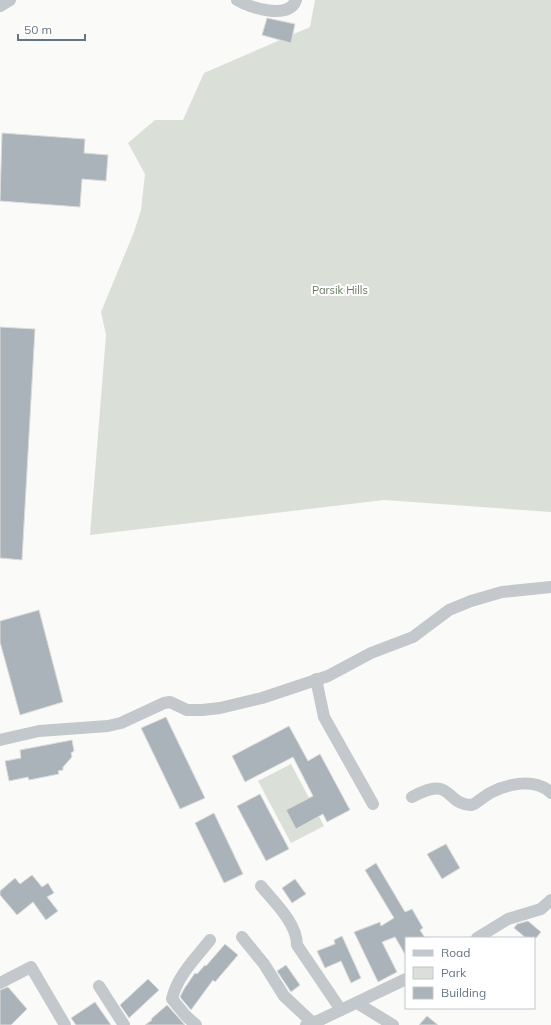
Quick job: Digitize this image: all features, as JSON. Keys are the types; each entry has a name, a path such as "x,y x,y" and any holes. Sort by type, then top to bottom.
{"street":[{"path":"0,6 10,0"},
{"path":"237,0 251,7 283,11 293,6 296,0"},
{"path":"0,740 39,731 108,726 121,722 164,703 170,702 187,710 220,708 262,698 328,676 371,653 413,637 449,610 471,600 502,592 551,587"},
{"path":"316,679 324,716 373,804"},
{"path":"412,797 427,789 434,788 449,793 461,803 472,805 490,793 510,786 534,783 541,785 551,793"},
{"path":"261,886 289,921 297,937 297,945 341,1010"},
{"path":"479,937 508,919 541,908 551,900"},
{"path":"242,937 264,964 284,996 310,1024 405,979"},
{"path":"196,1025 186,1016 172,999 174,988 183,974 210,940"},
{"path":"0,983 31,967 65,1025"},
{"path":"99,986 124,1025"},
{"path":"356,1003 393,1025"}],"green space":[{"name":"Parsik Hills","path":"315,0 551,0 551,512 384,500 90,535 106,335 101,312 134,232 141,210 145,174 128,143 155,120 183,120 204,73 310,27"},
{"path":"291,764 324,826 291,843 258,781"}],"building":[{"path":"267,18 295,24 291,43 262,35"},
{"path":"2,133 85,139 84,153 108,155 106,181 82,179 80,207 0,201"},
{"path":"0,327 35,329 22,560 0,558"},
{"path":"39,610 63,702 20,715 0,642 0,621"},
{"path":"166,717 205,798 180,809 141,728"},
{"path":"289,726 308,761 320,754 350,810 327,822 323,814 296,829 286,810 313,796 293,757 245,782 232,756"},
{"path":"72,740 74,751 71,753 72,757 63,767 63,770 58,771 59,774 29,780 28,777 9,781 5,761 21,758 20,750"},
{"path":"260,794 289,849 266,861 237,806"},
{"path":"214,813 243,874 224,883 195,823"},
{"path":"446,844 460,868 442,879 427,854"},
{"path":"376,863 405,912 412,909 423,928 420,930 424,937 405,937 405,954 395,937 382,942 397,972 378,982 354,932 380,922 381,926 394,918 365,870"},
{"path":"32,875 42,887 48,883 54,893 47,897 58,911 46,920 33,902 17,915 0,895 0,891 15,878 20,884"},
{"path":"295,879 306,894 292,903 282,888"},
{"path":"528,921 541,932 536,938 525,937 514,928 517,924"},
{"path":"342,936 361,978 351,983 341,961 325,968 317,951 335,944 334,940"},
{"path":"225,944 238,955 215,982 213,980 191,1010 180,997 184,989 195,973 197,974 205,965 206,966"},
{"path":"286,965 300,985 291,992 277,971"},
{"path":"148,979 159,990 129,1018 120,1005"},
{"path":"8,987 27,1009 11,1025 0,1025 0,990"},
{"path":"95,1002 111,1025 76,1025 71,1018"},
{"path":"167,1005 185,1025 145,1025 152,1020 151,1019"},
{"path":"427,1016 438,1025 419,1025"}]}
